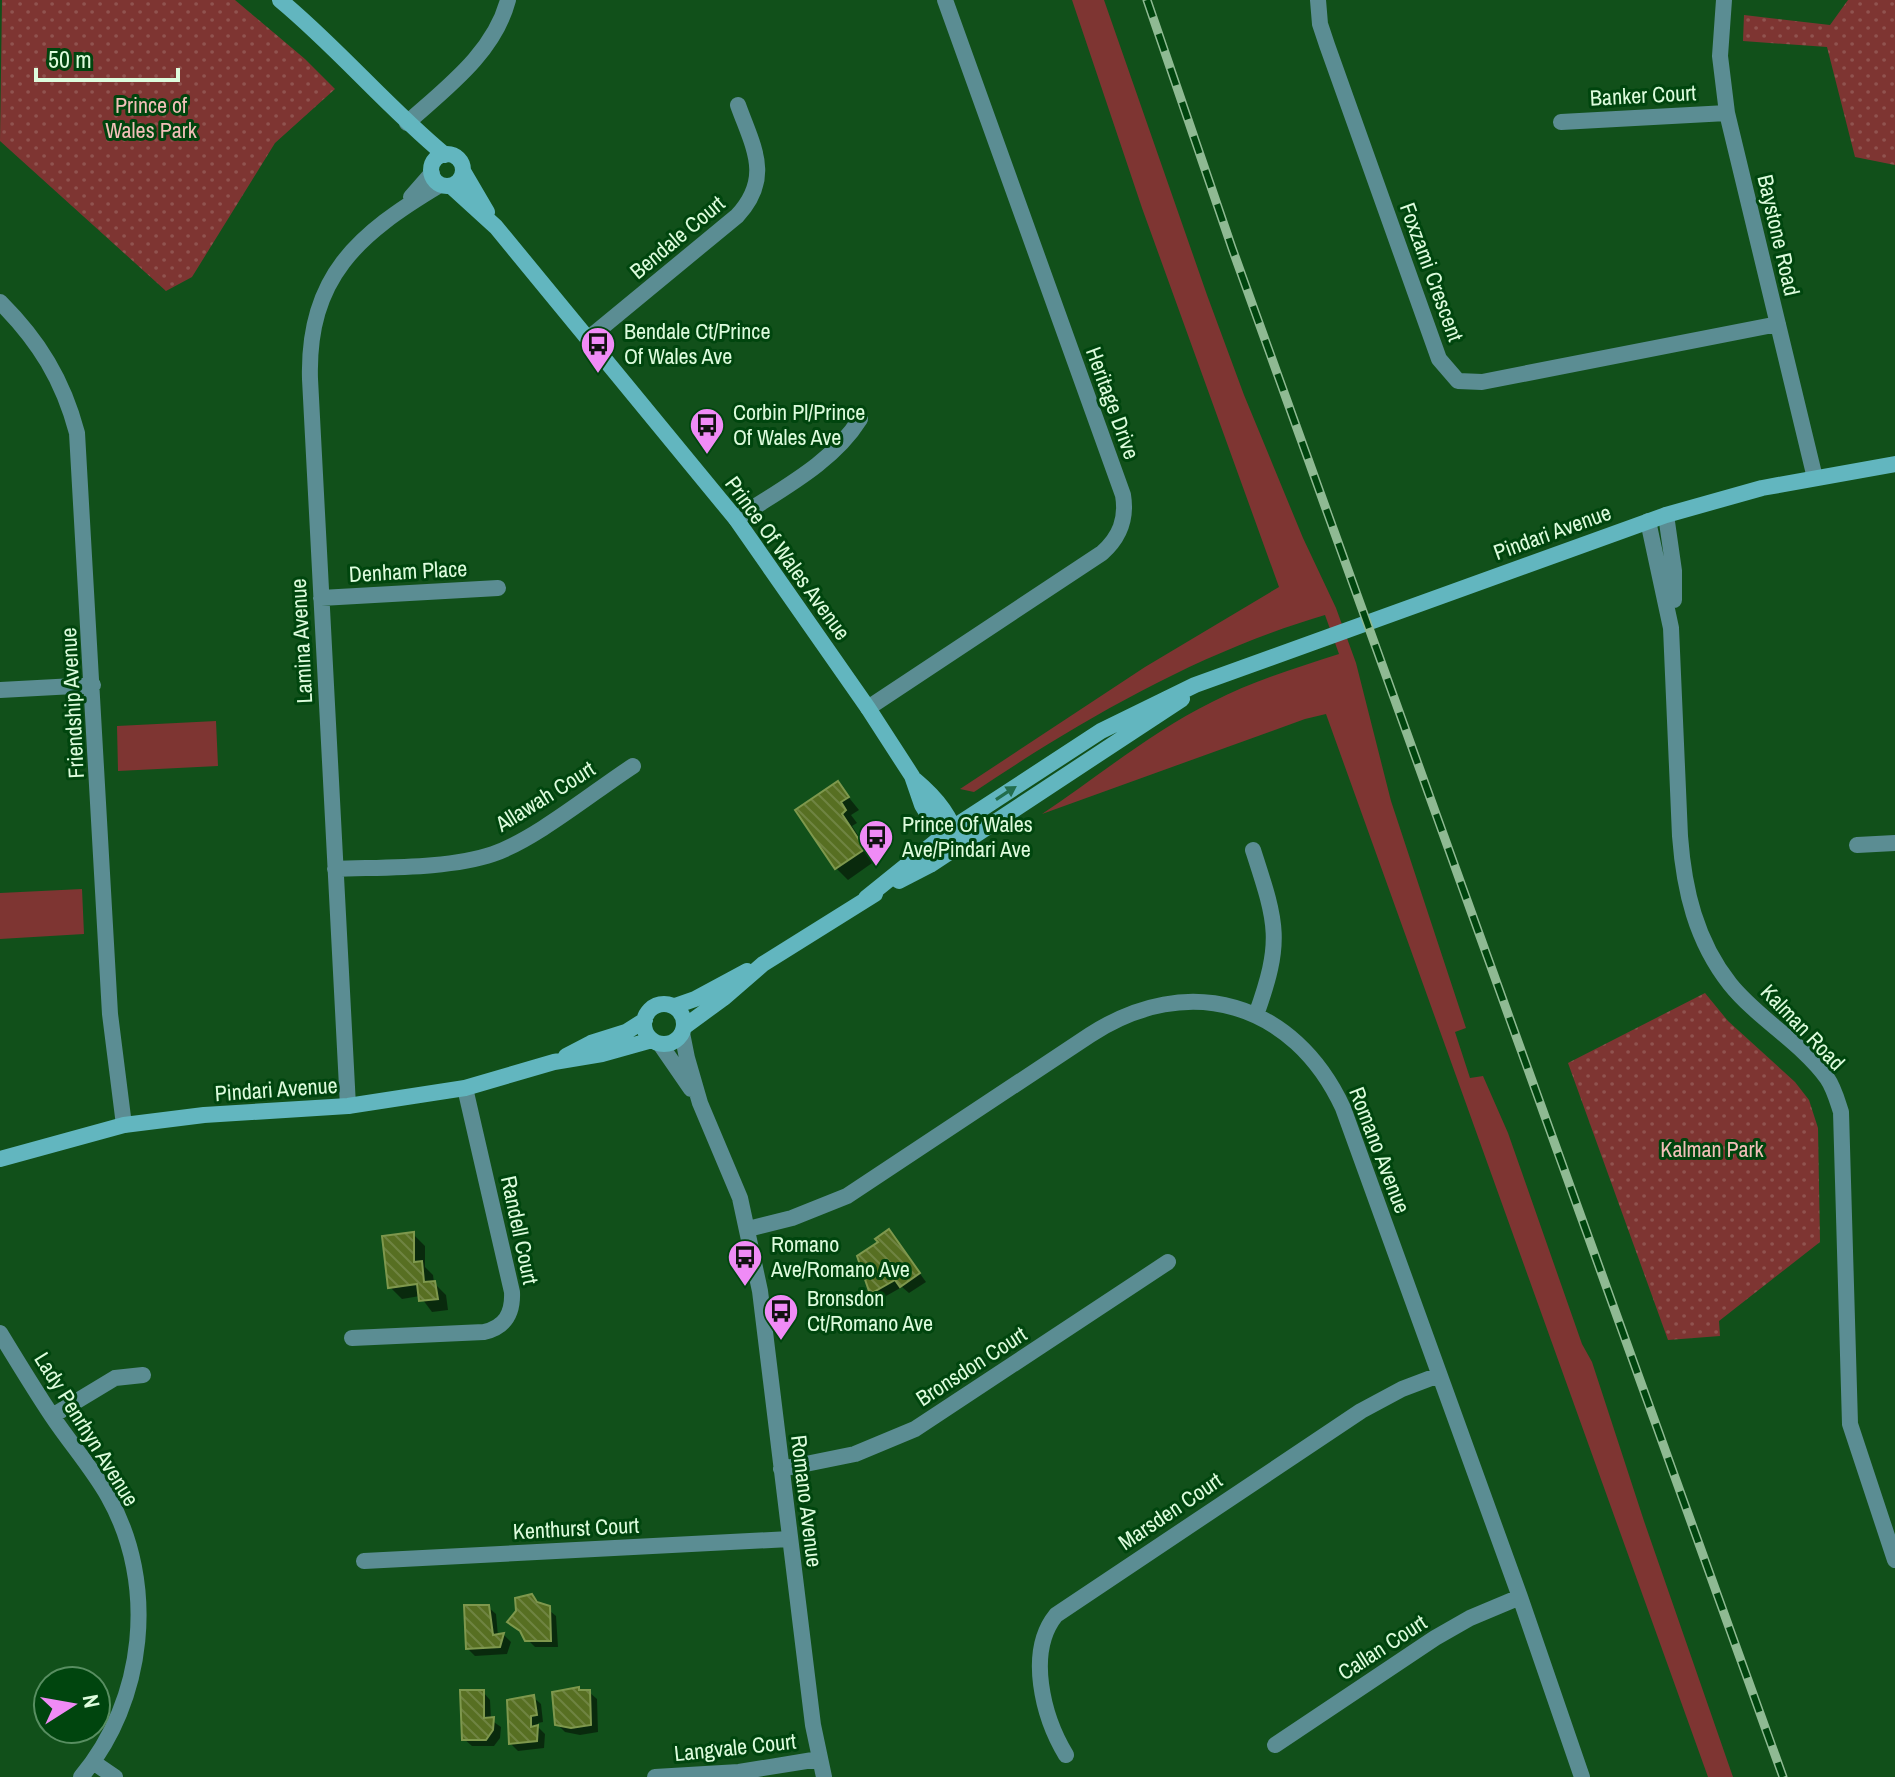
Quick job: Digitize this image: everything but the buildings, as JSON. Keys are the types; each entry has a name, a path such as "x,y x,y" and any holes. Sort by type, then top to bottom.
{"street":[{"name":"Prince Of Wales Avenue","path":"280,0 343,56 407,123 440,173 496,227 736,519 868,708 912,776 922,805 958,847"},
{"path":"407,123 472,64 497,28 508,0"},
{"name":"Heritage Drive","path":"868,708 1102,553 1117,536 1124,520 1123,495 945,0"},
{"name":"Foxzami Crescent","path":"1318,0 1320,24 1327,45 1439,359 1458,381 1482,382 1778,324"},
{"name":"Baystone Road","path":"1724,0 1720,56 1727,113 1815,478"},
{"name":"Bendale Court","path":"589,338 737,216 752,198 759,171 738,105"},
{"name":"Banker Court","path":"1561,122 1727,113"},
{"name":"Prince Of Wales Avenue","path":"440,173 458,159 496,227"},
{"path":"440,173 460,180 463,171"},
{"name":"Lamina Avenue","path":"348,1106 309,357 313,323 340,265 366,237 440,173"},
{"name":"Friendship Avenue","path":"0,302 41,348 58,378 77,433 110,1014 124,1125"},
{"path":"736,519 830,455 860,419"},
{"name":"Pindari Avenue","path":"866,898 948,832 1125,718 1195,685 1666,515 1762,488 1895,464"},
{"name":"Kalman Road","path":"1666,515 1674,571 1671,628 1680,836 1692,914 1707,947 1731,985 1828,1079 1841,1112 1850,1424 1895,1560"},
{"name":"Kalman Road","path":"1648,521 1671,628"},
{"name":"Denham Place","path":"321,598 498,588"},
{"name":"Pindari Avenue","path":"683,1030 763,964 866,898 930,865 1150,720 1232,671"},
{"path":"0,690 93,685"},
{"name":"Allawah Court","path":"335,869 454,862 496,853 633,766"},
{"path":"1857,845 1895,843"},
{"path":"1253,850 1271,906 1276,939 1270,975 1256,1015"},
{"name":"Pindari Avenue","path":"675,1006 763,964"},
{"name":"Romano Avenue","path":"748,1229 792,1218 847,1196 1126,1014 1157,1005 1185,1002 1229,1006 1256,1015 1275,1026 1309,1052 1334,1089 1520,1597 1582,1777"},
{"path":"656,1005 675,1006 683,1015 683,1030 673,1043 656,1042 645,1031 645,1020 656,1005"},
{"name":"Pindari Avenue","path":"554,1062 591,1043 635,1028 645,1020"},
{"name":"Romano Avenue","path":"683,1030 700,1103 730,1171 748,1229 760,1291 790,1539 819,1759 824,1777"},
{"name":"Pindari Avenue","path":"0,1159 124,1125 204,1115 348,1106 465,1088 554,1062 656,1042"},
{"name":"Romano Avenue","path":"656,1042 700,1103"},
{"name":"Randell Court","path":"352,1338 484,1332 500,1325 510,1313 512,1292 465,1088"},
{"name":"Bronsdon Court","path":"781,1469 855,1454 915,1429 1168,1262"},
{"name":"Lady Penrhyn Avenue","path":"0,1333 52,1416 108,1496 131,1550 136,1577 138,1644 132,1676 122,1708 93,1762 81,1777"},
{"path":"52,1416 115,1378 143,1375"},
{"name":"Marsden Court","path":"1066,1755 1050,1726 1040,1658 1044,1635 1056,1615 1361,1411 1402,1389 1439,1375"},
{"name":"Kenthurst Court","path":"364,1561 790,1539"},
{"name":"Callan Court","path":"1275,1745 1445,1632 1520,1597"},
{"name":"Langvale Court","path":"655,1777 739,1772 819,1759"},
{"path":"93,1762 115,1777"}],"green space":[{"name":"Prince of Wales Park","path":"2,0 235,0 305,59 335,89 275,143 192,277 166,291 0,141"},
{"path":"1072,0 1104,0 1244,395 1303,538 1336,608 1356,663 1391,801 1466,1028 1455,1032 1470,1078 1483,1076 1508,1133 1582,1344 1592,1362 1733,1777 1708,1777 1326,714 1042,814 1146,741 1227,694 1339,654 1325,615 1278,630 1187,668 1057,739 974,792 960,789 1145,667 1279,587 1142,208"},
{"path":"1848,0 1895,0 1895,165 1855,157 1827,47 1743,41 1744,15 1830,25"},
{"path":"216,721 218,766 118,771 117,726"},
{"path":"82,889 84,934 0,939 0,893"},
{"name":"Kalman Park","path":"1705,993 1728,1021 1795,1082 1809,1100 1818,1128 1820,1242 1719,1321 1720,1336 1668,1340 1568,1063"}],"railway":[{"path":"1147,0 1232,248 1783,1777"}],"place":[{"name":"Bendale Ct/Prince Of Wales Ave","path":"598,375"},
{"name":"Corbin Pl/Prince Of Wales Ave","path":"707,456"},
{"name":"Prince Of Wales Ave/Pindari Ave","path":"876,868"},
{"name":"Romano Ave/Romano Ave","path":"745,1288"},
{"name":"Bronsdon Ct/Romano Ave","path":"781,1342"}]}
